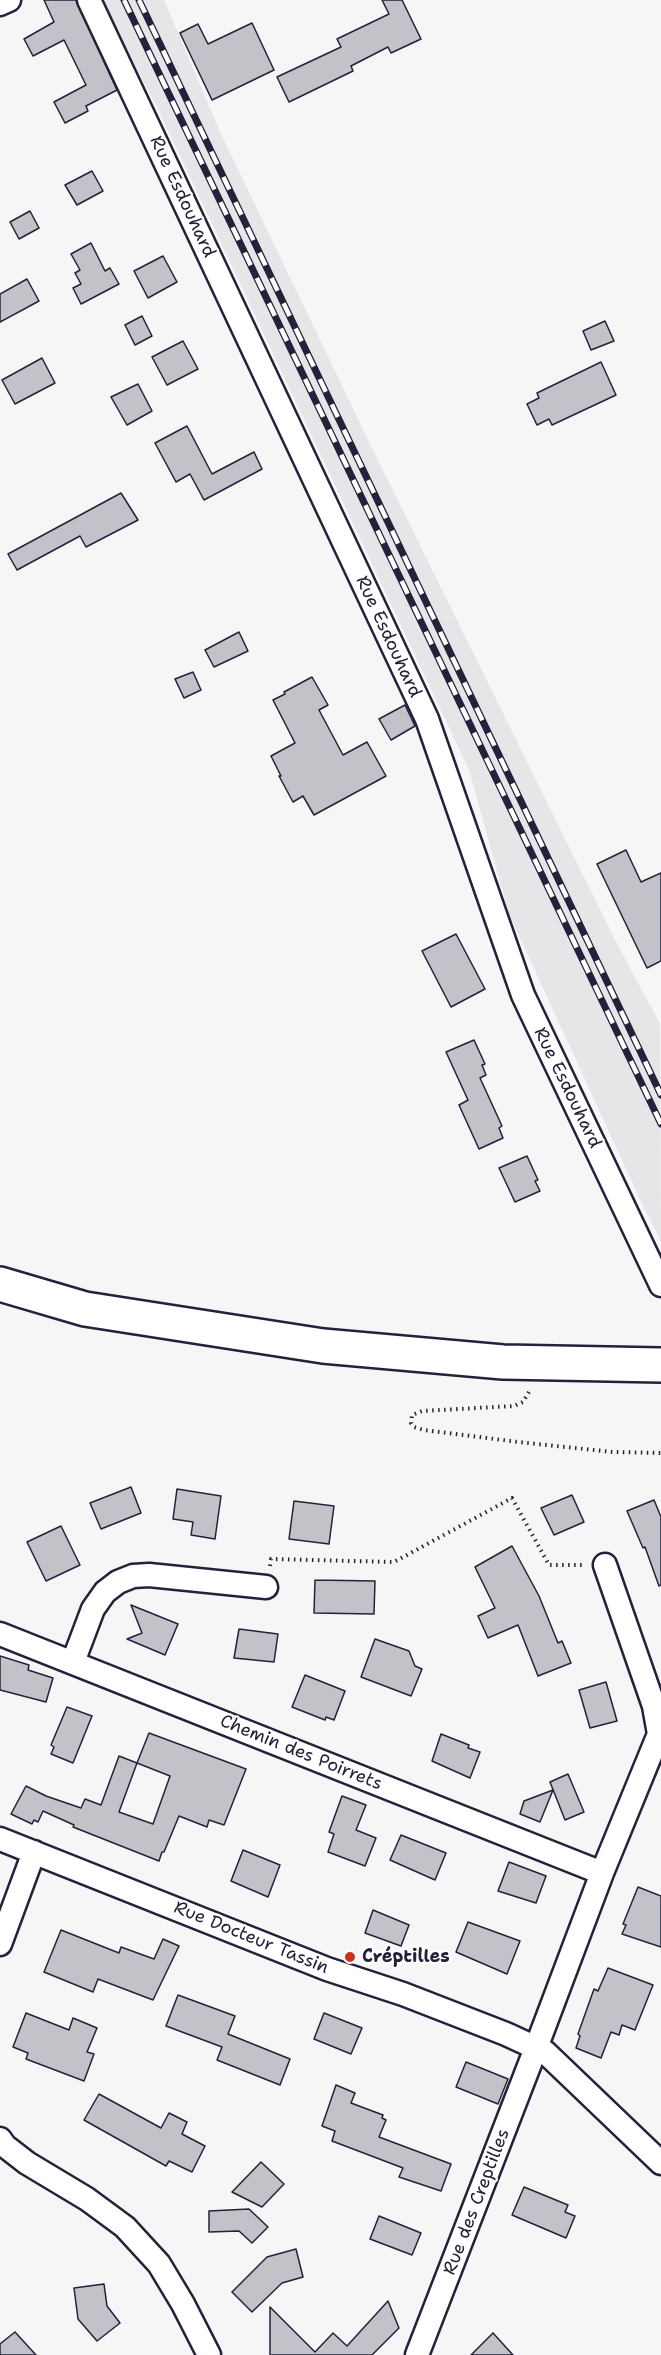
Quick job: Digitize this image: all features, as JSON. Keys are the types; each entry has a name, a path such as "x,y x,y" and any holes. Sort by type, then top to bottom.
{"main road":[{"path":"0,1284 85,1309 323,1346 503,1362 661,1365"}],"street":[{"path":"0,4 9,0"},
{"name":"Rue Esdouhard","path":"89,0 427,719 523,995 661,1285"},
{"path":"536,2048 602,1873 660,1734 654,1706 605,1565"},
{"path":"73,1662 93,1609 105,1592 118,1582 133,1576 149,1575 266,1587"},
{"name":"Chemin des Poirrets","path":"0,1634 602,1873"},
{"name":"Rue Docteur Tassin","path":"0,1839 327,1969 414,1998 545,2052 661,2163"},
{"path":"0,1944 34,1852"},
{"name":"Rue des Creptilles","path":"417,2355 536,2048"},
{"path":"0,2139 5,2146 27,2163 87,2199 125,2227 159,2264 209,2355"}],"path":[{"path":"530,1392 523,1402 514,1406 422,1411 412,1415 411,1423 424,1430 518,1442 613,1452 661,1453"},
{"path":"266,1587 271,1559 394,1562 512,1498 549,1565 605,1565"}],"shaded area":[{"path":"100,0 164,0 221,134 370,444 614,938 660,1024 661,1241 509,914 469,770 156,105"}],"building":[{"path":"44,0 76,0 117,90 86,106 88,111 65,123 54,102 86,85 64,40 33,56 24,39 54,22"},
{"path":"382,0 402,0 421,39 391,53 388,47 351,66 353,71 289,102 277,77 341,47 337,39 389,14"},
{"path":"252,23 274,70 212,100 180,33 198,24 208,44"},
{"path":"92,171 103,191 77,205 65,185"},
{"path":"30,211 39,228 19,239 10,222"},
{"path":"91,243 105,271 110,268 119,284 81,304 73,288 81,284 75,273 80,270 71,254"},
{"path":"163,256 177,282 148,298 134,271"},
{"path":"27,279 39,301 0,322 0,294"},
{"path":"142,316 152,336 135,345 125,325"},
{"path":"605,321 614,341 591,350 583,331"},
{"path":"183,341 198,369 167,385 152,357"},
{"path":"42,358 55,383 15,404 2,380"},
{"path":"601,362 616,395 552,425 549,419 537,425 527,404 539,398 537,393"},
{"path":"138,384 152,411 127,425 111,397"},
{"path":"187,426 212,474 254,452 262,469 204,500 190,474 176,482 155,443"},
{"path":"121,493 138,520 86,547 80,536 17,570 8,554"},
{"path":"239,632 248,651 214,667 205,650"},
{"path":"193,672 201,690 184,698 175,679"},
{"path":"312,677 328,705 319,710 343,755 367,742 386,776 314,815 303,796 293,802 271,756 295,743 273,700"},
{"path":"405,705 415,726 391,740 379,719"},
{"path":"626,850 641,882 661,873 661,961 647,968 597,864"},
{"path":"456,934 485,989 451,1007 422,951"},
{"path":"474,1040 485,1064 482,1065 486,1075 480,1078 502,1126 499,1128 503,1138 479,1149 459,1105 468,1100 446,1052"},
{"path":"527,1156 538,1180 535,1181 540,1191 515,1202 499,1168"},
{"path":"131,1487 141,1513 101,1529 90,1503"},
{"path":"177,1489 221,1496 215,1539 191,1535 193,1522 173,1519"},
{"path":"572,1495 584,1522 554,1535 541,1508"},
{"path":"654,1500 661,1517 661,1585 659,1586 645,1547 643,1548 627,1511"},
{"path":"294,1501 334,1506 329,1544 289,1539"},
{"path":"61,1526 80,1565 46,1581 27,1542"},
{"path":"512,1546 539,1596 558,1643 562,1641 571,1663 538,1676 518,1625 488,1638 478,1616 495,1608 475,1567"},
{"path":"315,1580 375,1581 374,1614 314,1613"},
{"path":"131,1605 178,1624 165,1655 127,1639 142,1633"},
{"path":"239,1629 278,1634 274,1662 234,1658"},
{"path":"375,1639 409,1651 415,1666 422,1669 411,1696 361,1677"},
{"path":"0,1656 29,1665 28,1670 53,1678 46,1702 0,1690"},
{"path":"305,1675 345,1691 334,1720 326,1717 325,1720 292,1707"},
{"path":"606,1682 617,1721 590,1728 579,1690"},
{"path":"67,1707 92,1716 73,1763 51,1754 54,1747 51,1745"},
{"path":"149,1733 246,1769 224,1825 209,1820 207,1827 179,1816 159,1861 73,1827 74,1825 43,1811 38,1822 34,1820 32,1824 11,1814 26,1786 46,1796 81,1808 85,1799 101,1805 119,1756 137,1763","holes":["137,1763 170,1776 153,1824 119,1812"]},
{"path":"441,1734 480,1752 470,1778 432,1761"},
{"path":"568,1774 584,1812 565,1820 550,1782"},
{"path":"553,1790 540,1822 520,1814 524,1801"},
{"path":"342,1796 366,1805 356,1830 376,1838 365,1866 328,1852 334,1834 329,1832"},
{"path":"401,1835 446,1853 435,1880 390,1860"},
{"path":"243,1850 280,1865 268,1897 231,1881"},
{"path":"509,1862 546,1876 536,1903 498,1891"},
{"path":"638,1887 661,1896 661,1947 622,1934 626,1925 623,1924"},
{"path":"373,1910 409,1925 401,1946 365,1933"},
{"path":"468,1922 520,1941 507,1974 456,1952"},
{"path":"61,1930 119,1953 121,1947 154,1959 163,1939 179,1946 153,2000 98,1979 93,1992 44,1972"},
{"path":"608,1968 653,1985 635,2030 622,2025 619,2035 611,2032 601,2058 576,2048 580,2036 578,2034 594,1989 598,1991"},
{"path":"178,1995 235,2016 228,2034 290,2059 280,2085 217,2060 222,2047 166,2026"},
{"path":"26,2013 69,2030 73,2018 97,2028 87,2052 94,2054 84,2081 26,2059 28,2053 13,2047"},
{"path":"324,2013 362,2028 351,2054 314,2039"},
{"path":"466,2062 508,2079 498,2104 456,2087"},
{"path":"336,2085 355,2093 351,2103 383,2115 382,2118 386,2120 379,2137 451,2164 441,2191 399,2177 403,2168 332,2141 335,2131 322,2126"},
{"path":"99,2094 161,2128 169,2113 187,2122 182,2134 205,2146 192,2172 169,2161 166,2166 84,2120"},
{"path":"261,2162 284,2184 262,2207 232,2192"},
{"path":"524,2187 568,2205 565,2212 575,2216 566,2238 512,2215"},
{"path":"249,2209 268,2227 252,2243 239,2231 209,2232 209,2211"},
{"path":"379,2216 421,2233 412,2255 370,2239"},
{"path":"296,2249 303,2277 282,2283 252,2312 232,2292 267,2257"},
{"path":"104,2284 107,2306 120,2323 97,2341 78,2319 74,2288"},
{"path":"388,2301 399,2328 372,2355 270,2355 270,2307 315,2352 333,2333 347,2346"},
{"path":"15,2332 36,2355 0,2355 0,2344"},
{"path":"493,2333 513,2355 471,2355"}],"railway":[{"path":"124,0 661,1124"},
{"path":"139,0 661,1095"}],"place":[{"name":"Créptilles","path":"350,1957"}]}
